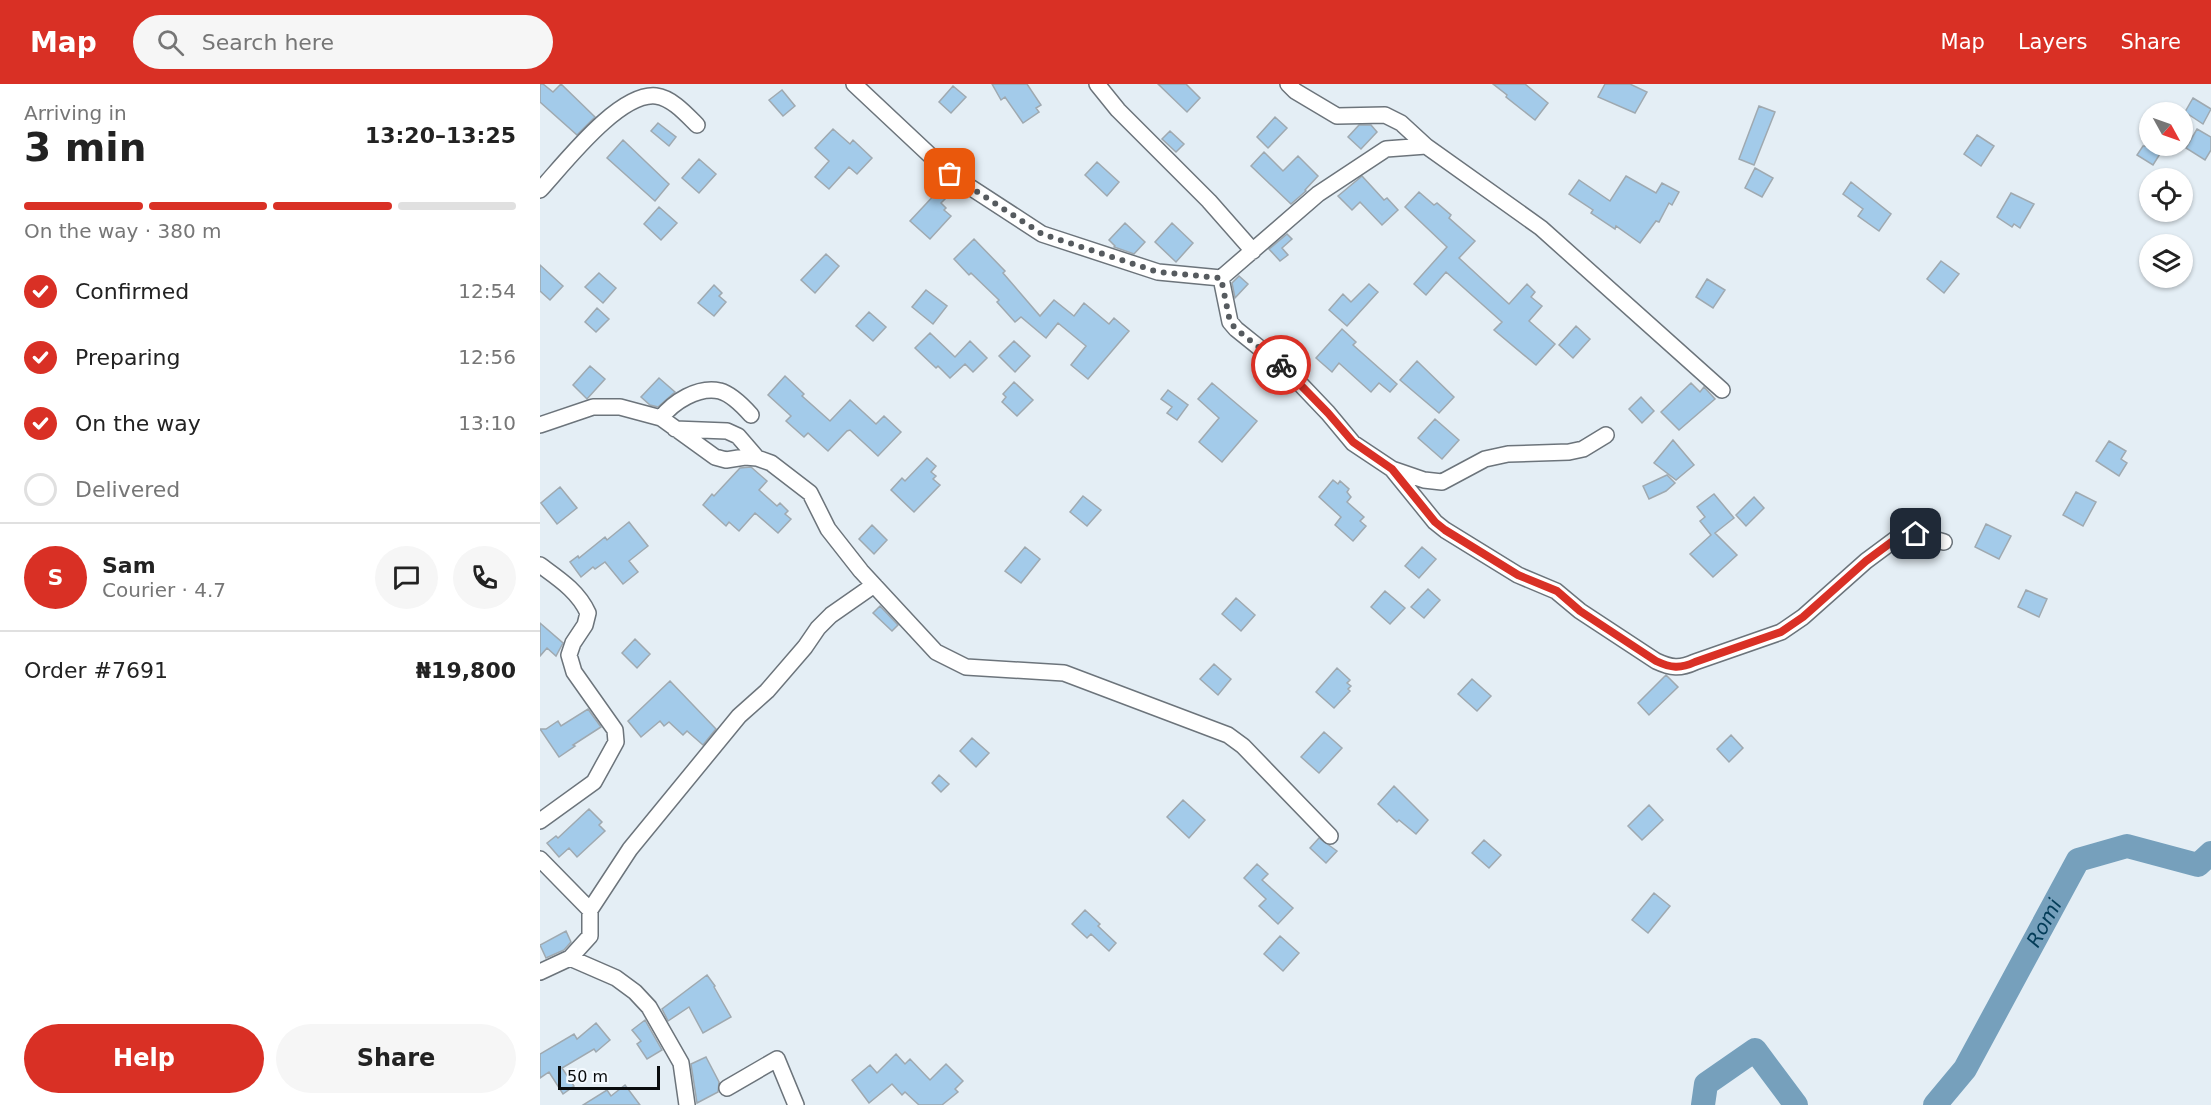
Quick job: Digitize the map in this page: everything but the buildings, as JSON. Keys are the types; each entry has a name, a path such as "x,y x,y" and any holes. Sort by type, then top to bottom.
{"street":[{"path":"854,84 950,174 1042,234 1158,272 1221,278 1318,194 1386,149 1426,146"},
{"path":"1097,84 1118,110 1209,201 1252,250"},
{"path":"1288,84 1295,91 1337,116 1385,115 1401,123 1426,146 1540,228 1722,390"},
{"path":"540,190 612,114 634,99 657,96 667,99 697,125"},
{"path":"1221,278 1230,322 1236,329 1287,370 1353,442 1392,469 1424,480 1442,482 1485,459 1508,454 1569,453 1583,449 1606,435"},
{"path":"661,418 669,408 685,397 709,390 722,392 742,405 751,415"},
{"path":"540,425 593,407 620,407 661,418 715,457 726,460 757,458 771,463 810,493 828,529 874,585 936,652 966,667 1064,673 1228,735 1243,746 1330,836"},
{"path":"675,429 727,431 738,436 757,458"},
{"path":"1392,469 1435,522 1445,530 1518,575 1557,591 1590,617 1656,661 1669,667 1683,668 1781,632 1803,617 1866,561 1901,535 1916,534 1944,542"},
{"path":"540,565 569,586 582,601 588,613 585,625 573,643 569,655 574,672 615,730 616,742 594,782 540,821"},
{"path":"593,968 590,910 630,849 739,716 767,691 805,647 818,628 831,615 874,585"},
{"path":"540,860 590,910"},
{"path":"540,972 570,958 590,936"},
{"path":"570,958 616,978 649,1007 681,1063 687,1105"},
{"path":"727,1088 777,1059 796,1105"}],"waterway":[{"name":"Romi","path":"1935,1105 1965,1069 2078,860 2127,846 2198,865 2211,853"},
{"name":"Romi","path":"1703,1105 1706,1084 1755,1050 1796,1105"}],"way so far":[{"path":"950,174 1042,234 1158,272 1221,278 1230,322 1281,365"}],"route":[{"path":"1281,365 1328,413 1344,434 1392,469 1435,522 1445,530 1518,575 1557,591 1580,611 1656,661 1669,667 1683,668 1781,632 1803,617 1866,561 1901,535 1916,534"}]}
